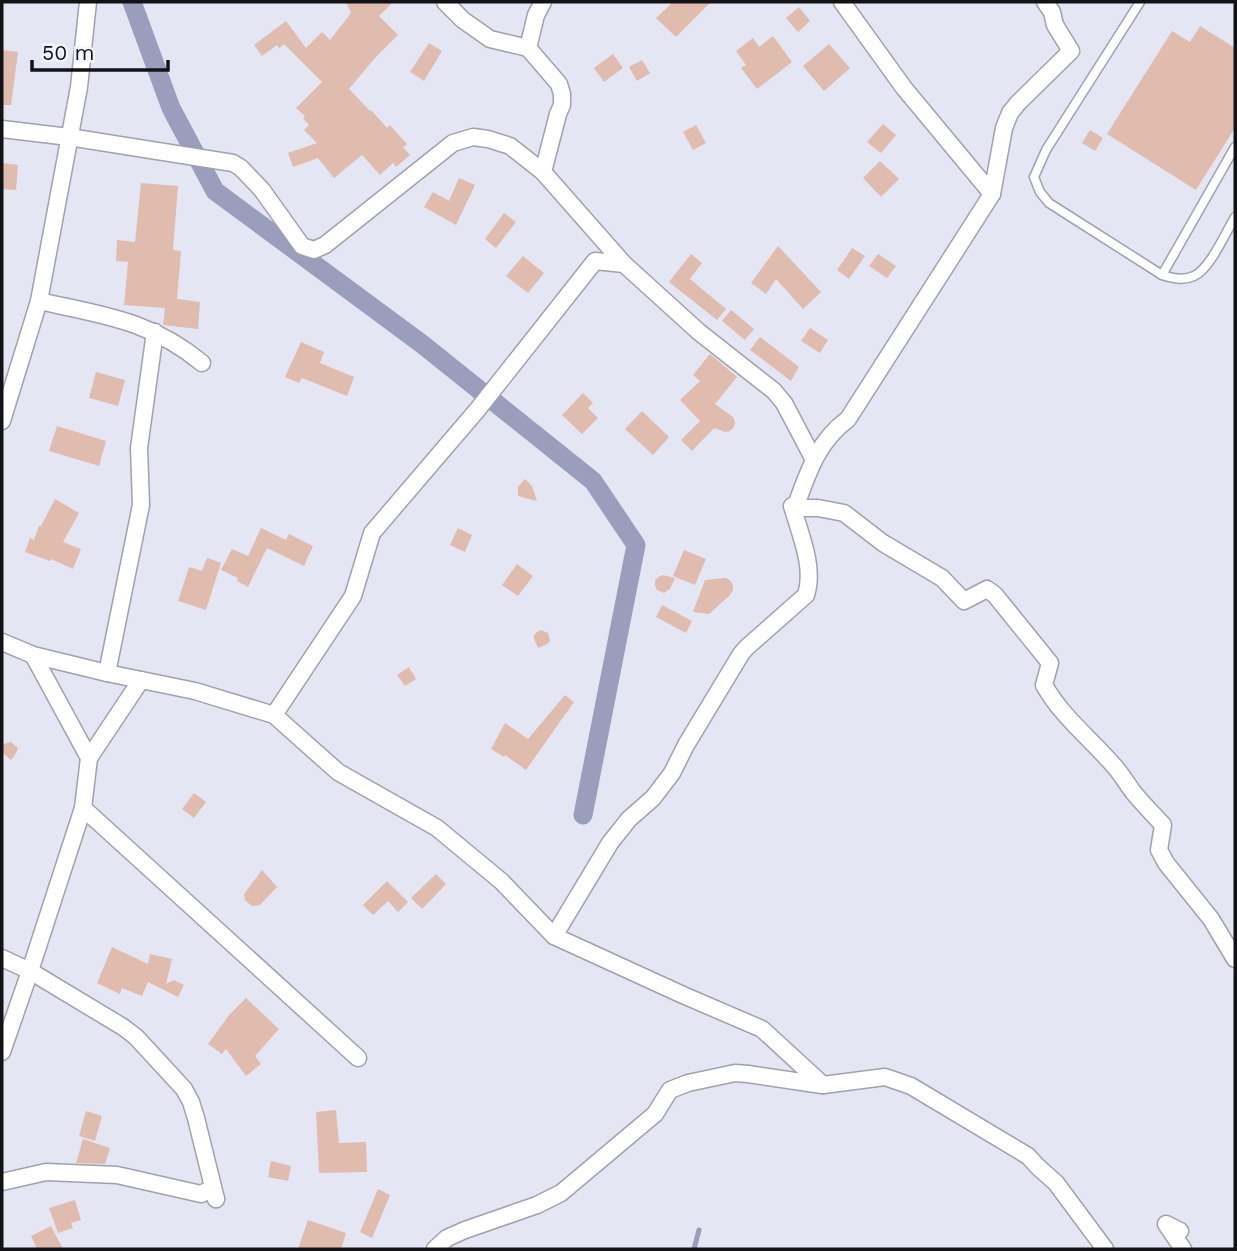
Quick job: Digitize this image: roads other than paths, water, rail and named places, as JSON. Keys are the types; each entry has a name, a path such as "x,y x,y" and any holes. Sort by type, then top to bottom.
{"street":[{"path":"2,421 39,301 79,87 88,2"},
{"path":"445,2 463,20 491,39 528,48 559,84 562,105 544,172"},
{"path":"528,48 542,2"},
{"path":"842,2 904,88 992,194"},
{"path":"795,508 813,458 838,426 848,419 992,194 1004,128 1010,113 1071,51 1045,2"},
{"path":"2,129 233,163 262,190 302,246 314,250 325,245 453,143 473,137 510,146 544,172 624,264 699,331 774,391 791,414 813,458"},
{"path":"274,715 353,596 372,533 478,409 595,261 624,264"},
{"path":"39,301 119,318 155,332 202,363"},
{"path":"107,673 141,505 139,448 155,332"},
{"path":"554,936 610,843 629,819 653,798 672,773 691,736 741,654 806,596 810,584 809,572 792,506 844,513 883,543 942,578 964,601 987,589 995,595 1050,663 1044,685 1052,699 1114,765 1163,825 1159,850 1166,863 1211,919 1235,959"},
{"path":"3,644 33,655 210,695 274,715 338,772 437,828 501,881 554,936 762,1029 823,1085"},
{"path":"33,655 89,758"},
{"path":"2,1052 83,808 89,758 141,680"},
{"path":"83,808 358,1058"},
{"path":"2,958 30,971 123,1027 136,1037 184,1089 196,1118 216,1199 211,1189 201,1194 117,1175 46,1172 2,1182"},
{"path":"435,1249 447,1238 537,1205 561,1193 655,1114 670,1090 717,1075 735,1073 823,1085 886,1077 911,1086 1028,1156 1056,1183 1105,1249"},
{"path":"1180,1231 1166,1224 1183,1249"}],"lane":[{"path":"1140,2 1046,149 1034,177 1040,192 1049,203 1161,275 1176,279 1191,277 1201,272 1235,217"},
{"path":"1161,275 1235,147"}],"waterway":[{"path":"132,2 171,108 215,191 422,344 593,481 636,545 583,815"},
{"path":"694,1249 699,1230"}]}
